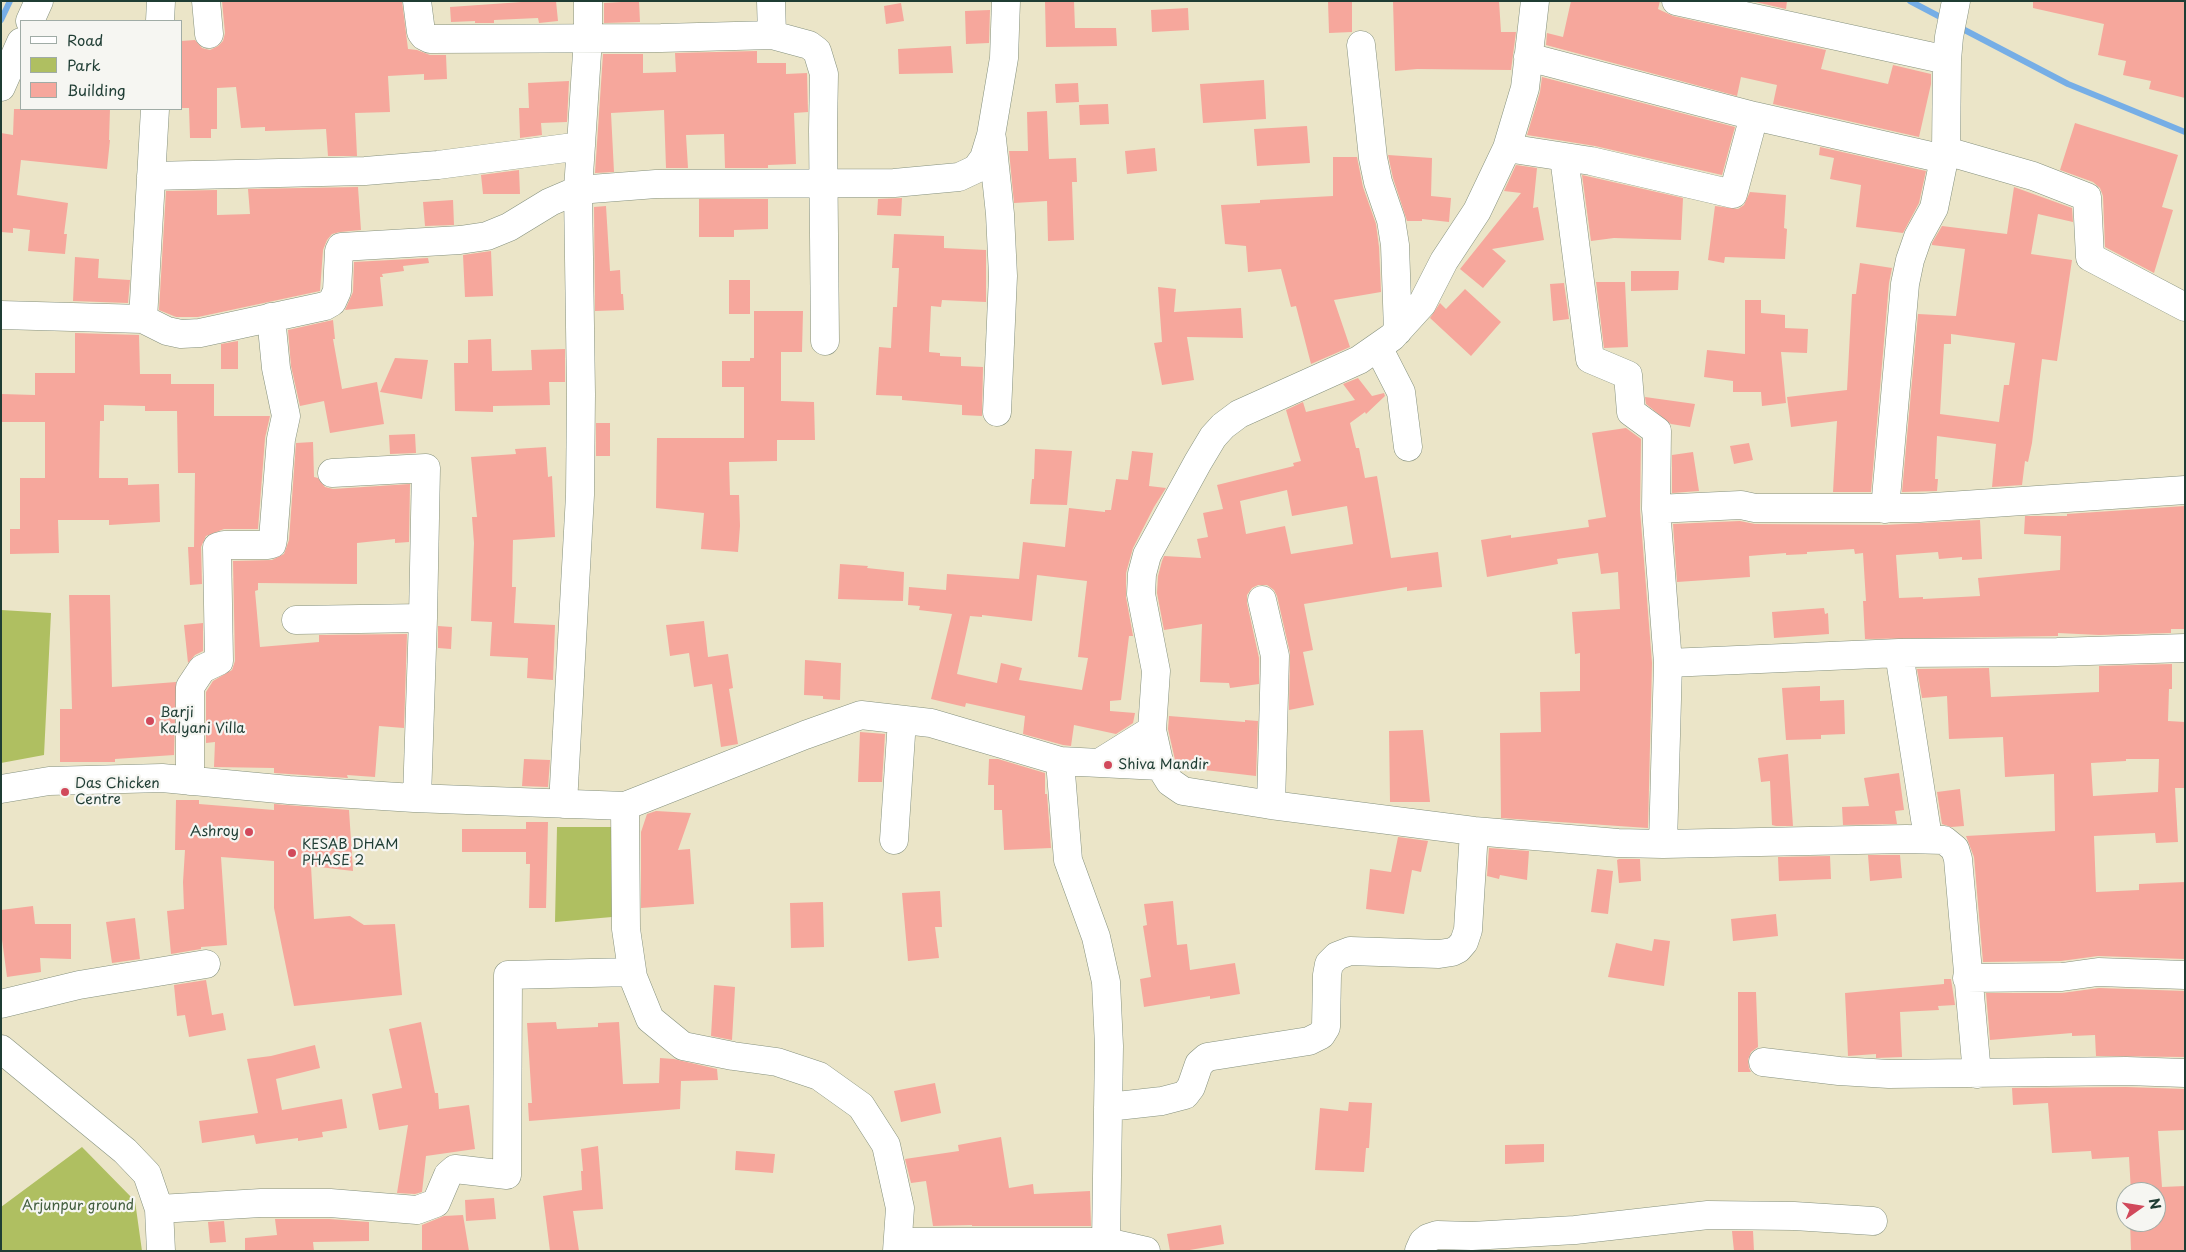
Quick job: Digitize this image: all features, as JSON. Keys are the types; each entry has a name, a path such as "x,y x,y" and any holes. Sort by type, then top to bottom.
{"street":[{"path":"30,20 39,1"},
{"path":"160,20 161,1"},
{"path":"206,1 209,34"},
{"path":"417,1 421,32 424,36 430,38 772,35 809,45 817,51 824,74 825,341"},
{"path":"563,804 580,495 581,394 578,190 588,38 588,1"},
{"path":"771,1 772,35"},
{"path":"1,315 143,319 167,331 181,334 200,333 325,306 332,302 337,291 338,251 341,247 460,240 487,236 509,227 550,202 578,190 656,184 894,183 959,177 976,169 984,158 991,135 1004,58 1006,1"},
{"path":"1535,1 1525,88 1507,148 1477,211 1444,261 1422,304 1388,339 1359,360 1239,414 1218,432 1198,462 1147,555 1142,574 1141,594 1156,671 1152,730 1160,766 1170,782 1183,790 1271,805 1474,831 1608,842 1663,844 1928,838 1944,840 1955,849 1958,859 1967,978 1977,1074"},
{"path":"1676,1 1948,49"},
{"path":"1885,509 1905,284 1910,260 1918,237 1934,208 1945,155 1948,49 1956,1"},
{"path":"1,87 20,44"},
{"path":"1361,45 1373,158 1378,182 1391,220 1395,246 1388,339 1401,392 1408,447"},
{"path":"1528,57 1754,116 1945,155 2034,176 2087,198 2090,257 2185,307"},
{"path":"143,319 155,110"},
{"path":"1507,148 1591,161 1733,194 1754,116"},
{"path":"991,135 1000,214 1002,276 997,412"},
{"path":"151,176 365,172 438,165 581,146"},
{"path":"1564,157 1590,359 1628,376 1632,412 1657,432 1656,509 1668,663 1663,844"},
{"path":"190,781 190,688 202,669 219,661 217,547 224,545 268,545 272,544 273,539 281,439 286,416 276,368 271,317"},
{"path":"332,473 426,468 417,798"},
{"path":"1656,509 1741,504 1755,508 1919,508 2185,490"},
{"path":"1262,600 1275,656 1271,805"},
{"path":"296,620 423,618"},
{"path":"1668,663 1899,653 2057,652 2185,648"},
{"path":"1899,653 1928,838"},
{"path":"1,789 49,781 162,778 417,798 625,806 861,715 931,723 1060,761 1160,766"},
{"path":"894,840 902,720"},
{"path":"1099,763 1152,730"},
{"path":"1060,761 1068,860 1096,937 1106,982 1110,1046 1106,1242"},
{"path":"625,806 626,929 632,972 650,1020 683,1046 777,1062 819,1076 861,1106 886,1145 900,1208 897,1246 1106,1242 1146,1251"},
{"path":"1108,1106 1162,1101 1185,1095 1191,1087 1199,1064 1207,1057 1309,1041 1321,1035 1326,1027 1329,964 1337,956 1350,951 1440,954 1458,949 1464,942 1468,930 1474,831"},
{"path":"1,1004 79,985 206,964"},
{"path":"159,1209 261,1203 330,1203 417,1210 436,1203 448,1175 455,1169 507,1175 508,975 632,972"},
{"path":"1967,978 2062,977 2098,972 2185,975"},
{"path":"1,1049 125,1151 146,1174 159,1209 161,1251"},
{"path":"1763,1062 1839,1072 1889,1074 2126,1071 2185,1073"},
{"path":"1419,1251 1423,1242 1437,1235 1472,1236 1574,1230 1708,1215 1794,1216 1873,1221"}],"green space":[{"path":"1,610 51,613 44,755 1,763"},
{"path":"557,827 612,827 612,917 555,922"},
{"name":"Arjunpur ground","path":"82,1147 135,1201 142,1251 1,1251 1,1207"}],"building":[{"path":"222,1 402,1 408,49 430,55 446,55 447,79 424,80 424,74 388,76 390,112 355,113 357,156 328,156 326,129 265,131 265,127 241,128 236,87 217,88 217,129 211,129 211,138 190,138 189,108 182,108 182,41 195,40 202,48 210,50 223,41 225,33"},
{"path":"556,1 558,21 539,23 538,18 494,20 494,23 475,23 475,21 451,22 450,7"},
{"path":"639,1 640,22 604,23 604,3"},
{"path":"1045,1 1074,1 1075,28 1116,28 1117,46 1046,47"},
{"path":"1328,1 1352,1 1352,32 1329,33"},
{"path":"1393,1 1499,1 1501,32 1516,32 1511,70 1417,69 1395,71"},
{"path":"1571,1 1660,1 1658,9 1673,16 1826,50 1821,69 1888,84 1893,65 1931,74 1931,84 1919,137 1773,104 1777,85 1741,77 1737,96 1546,45 1547,33 1563,37"},
{"path":"1751,1 1787,1 1786,9"},
{"path":"2033,1 2185,1 2185,98 2149,89 2151,81 2123,75 2126,61 2098,55 2104,24 2033,8"},
{"path":"901,3 904,21 886,24 884,6"},
{"path":"1188,8 1189,30 1152,32 1151,10"},
{"path":"990,10 989,43 966,44 965,11"},
{"path":"951,46 953,73 899,74 898,49"},
{"path":"757,51 757,63 786,63 786,74 807,73 808,112 794,113 796,164 768,165 768,168 725,168 724,134 686,135 688,168 666,168 664,110 611,113 614,172 595,173 603,54 643,54 643,73 676,72 675,53"},
{"path":"1542,77 1735,127 1722,175 1595,146 1527,135 1540,92"},
{"path":"1264,80 1266,119 1203,123 1200,84"},
{"path":"569,81 567,122 541,123 542,135 520,138 519,108 529,108 528,83"},
{"path":"1078,83 1079,102 1056,103 1055,84"},
{"path":"1108,104 1109,124 1080,125 1079,105"},
{"path":"14,109 110,110 110,140 107,169 21,160 17,195 68,203 64,234 67,234 65,254 28,251 30,230 13,228 13,233 1,232 1,133 13,135"},
{"path":"1047,111 1049,159 1076,158 1077,182 1072,182 1074,240 1048,241 1047,201 1014,203 1009,151 1028,151 1027,112"},
{"path":"2075,123 2178,155 2162,207 2173,210 2154,273 2105,247 2103,196 2100,188 2093,182 2060,170"},
{"path":"1307,126 1310,163 1257,166 1254,129"},
{"path":"1820,147 1926,171 1919,203 1903,233 1856,227 1861,185 1830,179 1834,158 1819,155"},
{"path":"1155,148 1157,171 1127,174 1125,151"},
{"path":"1388,155 1432,158 1431,196 1451,198 1449,222 1422,219 1422,221 1407,221 1393,178"},
{"path":"1333,157 1357,157 1363,187 1376,224 1381,292 1334,300 1350,347 1311,364 1296,306 1291,307 1281,269 1248,272 1246,246 1225,244 1221,205 1260,203 1260,200 1333,196"},
{"path":"1516,165 1537,168 1533,208 1538,207 1544,240 1492,249 1506,261 1483,288 1460,269 1521,193 1504,191"},
{"path":"519,170 520,194 483,194 481,175"},
{"path":"1582,175 1683,198 1681,240 1614,238 1591,241"},
{"path":"358,187 361,230 332,234 327,240 323,250 320,291 198,317 176,317 159,310 166,191 217,190 217,215 250,214 248,189"},
{"path":"2014,187 2072,208 2073,222 2038,214 2031,254 2072,260 2057,361 2042,359 2032,443 2028,462 2025,461 2022,485 1992,487 1996,444 1937,436 1935,479 1938,479 1937,491 1902,492 1918,314 1956,316 1965,249 1932,245 1932,243 1942,226 2007,234","holes":["1951,334 2015,343 2009,385 2004,385 1999,422 1940,414 1944,344 1951,344"]},
{"path":"1750,192 1786,195 1784,228 1787,229 1785,259 1725,257 1724,263 1708,260 1715,206 1738,209 1744,205"},
{"path":"902,198 901,216 877,215 878,199"},
{"path":"699,199 768,199 768,229 734,230 734,237 699,237"},
{"path":"453,200 454,225 425,226 423,202"},
{"path":"606,206 610,271 620,270 624,310 595,311 594,207"},
{"path":"894,234 944,236 944,248 986,250 986,302 942,300 941,307 931,306 929,352 940,353 940,356 961,357 961,366 983,367 982,416 962,415 962,405 902,400 902,396 876,395 879,347 891,348 893,307 897,307 899,268 892,268"},
{"path":"491,251 493,296 465,297 463,255"},
{"path":"75,257 99,259 98,278 130,280 128,303 73,301"},
{"path":"428,258 429,263 403,266 404,271 382,274 383,277 380,277 383,306 345,310 353,292 354,262"},
{"path":"1860,263 1892,268 1889,283 1871,492 1833,492 1837,421 1791,427 1787,397 1847,390 1852,294 1856,294"},
{"path":"1631,271 1679,271 1678,290 1631,291"},
{"path":"729,280 750,280 750,314 729,314"},
{"path":"1596,282 1625,282 1628,347 1604,348"},
{"path":"1564,283 1569,319 1553,321 1550,284"},
{"path":"1158,287 1176,289 1174,312 1241,308 1243,338 1187,337 1194,380 1162,385 1154,343 1162,342"},
{"path":"1465,289 1501,322 1471,356 1430,318 1440,303 1446,309"},
{"path":"1745,300 1761,300 1761,313 1785,315 1785,328 1808,329 1807,353 1781,352 1786,403 1762,406 1761,392 1733,392 1733,381 1704,377 1707,350 1745,354"},
{"path":"754,311 803,311 802,352 781,352 781,401 814,402 815,440 777,440 777,461 729,462 730,495 739,495 740,526 738,552 701,549 704,513 656,508 657,438 744,438 744,387 722,387 722,361 750,361 750,358 754,358"},
{"path":"333,320 335,339 333,339 342,389 377,382 384,424 330,433 324,401 300,406 291,366 288,330"},
{"path":"75,333 139,335 140,374 171,374 171,384 214,384 214,416 270,416 265,438 258,529 224,529 206,536 201,547 202,584 190,585 188,547 194,547 195,473 178,473 177,411 145,411 145,406 104,405 104,421 100,421 99,478 128,478 128,485 159,484 160,522 109,525 109,520 58,520 59,553 10,554 10,529 20,529 20,478 45,478 45,422 1,422 1,394 35,395 35,373 75,373"},
{"path":"491,339 492,371 532,370 531,350 565,349 565,382 549,382 550,405 493,406 493,412 455,411 454,363 468,363 468,340"},
{"path":"238,341 238,369 221,369 221,344"},
{"path":"395,358 428,360 422,399 380,392"},
{"path":"1358,378 1372,396 1384,393 1385,396 1366,414 1365,412 1350,423 1356,448 1359,448 1365,478 1377,476 1391,558 1438,552 1442,587 1407,591 1407,587 1304,604 1313,650 1303,652 1314,705 1289,710 1290,653 1277,596 1274,590 1267,585 1258,585 1252,588 1247,595 1247,603 1259,658 1259,684 1230,688 1229,683 1200,682 1202,624 1164,630 1157,593 1158,576 1164,556 1201,558 1197,539 1208,537 1203,513 1223,509 1217,485 1294,466 1293,463 1301,461 1286,410 1303,402 1306,412 1355,400 1343,384","holes":["1287,490 1292,516 1347,506 1353,544 1291,554 1285,526 1246,534 1240,501"]},
{"path":"1645,397 1695,404 1690,427 1671,424 1646,404"},
{"path":"596,423 610,423 610,456 596,456"},
{"path":"1626,428 1641,439 1640,510 1652,663 1648,828 1501,818 1500,733 1541,732 1540,692 1580,691 1580,653 1575,654 1572,612 1620,609 1618,572 1601,574 1598,553 1557,559 1558,564 1487,577 1481,540 1511,535 1511,538 1589,527 1588,520 1606,517 1592,433"},
{"path":"415,434 416,453 390,454 389,435"},
{"path":"313,442 314,477 318,478 325,487 333,489 410,484 409,542 395,543 395,539 357,543 357,584 258,583 258,590 255,591 260,647 319,642 319,635 407,634 404,728 379,726 375,777 347,775 348,778 274,773 274,768 214,767 215,742 206,743 206,692 213,681 232,670 235,661 233,561 272,560 284,554 289,540 296,443"},
{"path":"1749,443 1753,460 1734,464 1730,446"},
{"path":"546,447 548,477 552,476 555,537 513,540 512,587 516,587 514,623 555,625 553,680 527,678 528,658 490,656 492,622 471,621 474,543 472,517 477,517 471,457 516,454 515,449"},
{"path":"1035,449 1072,451 1067,505 1030,504 1032,479 1034,479"},
{"path":"1132,451 1153,453 1149,486 1166,488 1133,548 1126,573 1126,597 1133,636 1129,636 1121,700 1110,701 1110,711 1135,713 1133,723 1116,734 1074,725 1071,746 1023,734 1025,716 966,703 965,707 931,699 952,614 919,610 920,606 908,605 909,587 946,590 947,574 1019,579 1023,542 1065,547 1069,508 1105,512 1105,510 1111,510 1116,479 1128,480","holes":["1037,575 1087,581 1078,657 1088,658 1082,690 1019,680 1022,668 1001,663 997,683 957,674 970,616 982,617 982,615 1032,621"]},
{"path":"1693,452 1699,491 1672,493 1672,455"},
{"path":"2185,506 2185,629 2171,629 2171,633 2099,635 2058,633 2058,636 1865,639 1863,601 1866,601 1863,553 1855,554 1854,549 1807,552 1807,554 1786,555 1786,553 1749,556 1750,577 1677,582 1673,524 1740,521 1755,524 1884,525 1980,520 1982,559 1962,560 1962,557 1939,559 1938,552 1896,555 1899,598 1923,597 1923,599 1980,596 1978,578 2060,570 2061,536 2024,534 2025,516 2067,516 2067,514"},
{"path":"840,564 904,572 903,601 838,599"},
{"path":"69,595 110,595 112,687 176,682 174,755 115,759 115,762 60,762 60,709 72,709"},
{"path":"1824,608 1825,614 1828,613 1829,634 1774,638 1772,612"},
{"path":"704,621 708,657 728,654 733,688 729,689 738,744 721,747 712,684 694,687 689,653 670,656 666,625"},
{"path":"203,623 203,651 195,655 188,663 184,625"},
{"path":"438,626 452,627 451,649 438,648"},
{"path":"805,660 841,663 840,700 823,699 823,696 804,695"},
{"path":"2172,664 2172,689 2169,689 2168,721 2185,722 2185,788 2175,788 2178,842 2156,843 2155,833 2094,836 2096,892 2139,890 2139,884 2185,882 2185,959 2098,956 2061,961 1983,962 1974,857 1966,836 2055,831 2054,774 2005,777 2003,737 1949,739 1947,696 1922,698 1917,669 1989,668 1991,697 2099,692 2099,666","holes":["2126,759 2159,759 2158,792 2093,796 2091,763 2126,761"]},
{"path":"1820,686 1820,701 1844,700 1845,734 1821,735 1821,739 1786,740 1782,688"},
{"path":"1169,716 1245,722 1245,720 1258,721 1256,776 1179,767 1175,760 1168,729"},
{"path":"1423,730 1430,802 1390,802 1389,731"},
{"path":"860,732 885,734 882,782 858,782"},
{"path":"1788,754 1793,826 1776,826 1772,825 1770,781 1761,782 1758,758"},
{"path":"524,759 550,760 548,787 522,786"},
{"path":"989,759 998,759 1045,773 1045,794 1047,794 1051,848 1004,850 1002,810 994,810 994,785 988,785"},
{"path":"1899,773 1904,810 1895,811 1897,824 1843,825 1842,807 1869,806 1864,778"},
{"path":"1960,789 1964,826 1951,827 1942,824 1937,792"},
{"path":"176,800 199,800 199,804 274,810 274,804 349,810 353,871 311,866 314,919 350,916 364,925 395,924 402,995 294,1006 274,908 274,861 221,857 227,945 201,947 201,949 171,954 167,911 184,909 185,850 175,850"},
{"path":"656,811 691,813 678,850 690,849 694,904 641,908 641,832 647,814"},
{"path":"526,822 548,822 546,908 529,908 530,864 526,864 526,852 462,852 462,829 526,829"},
{"path":"1398,837 1428,841 1421,872 1412,870 1404,914 1366,909 1370,869 1391,872"},
{"path":"1489,848 1529,851 1527,880 1500,875 1499,879 1487,876"},
{"path":"1868,855 1900,855 1902,878 1870,881"},
{"path":"1830,856 1831,879 1779,881 1778,857"},
{"path":"1640,859 1641,881 1619,883 1617,860"},
{"path":"1597,869 1613,871 1608,914 1591,912"},
{"path":"940,891 942,927 935,927 939,958 908,961 902,893"},
{"path":"1173,901 1177,945 1187,944 1190,970 1235,963 1240,994 1210,999 1210,996 1144,1007 1140,979 1151,977 1143,926 1147,925 1144,904"},
{"path":"823,902 824,947 791,948 790,903"},
{"path":"33,906 35,924 71,924 71,959 40,958 41,972 7,977 1,932 1,910"},
{"path":"1776,914 1778,936 1733,941 1731,919"},
{"path":"135,918 140,959 112,963 106,922"},
{"path":"1654,939 1670,941 1664,986 1608,977 1616,943 1652,951"},
{"path":"1944,979 1951,979 1955,1005 1938,1006 1939,1010 1900,1012 1902,1057 1876,1058 1876,1054 1848,1056 1845,993 1944,984"},
{"path":"206,980 212,1015 223,1013 226,1030 189,1037 185,1015 177,1016 174,985"},
{"path":"714,985 735,987 732,1040 711,1036"},
{"path":"2099,988 2185,991 2185,1057 2096,1056 2095,1035 2072,1036 2072,1033 1990,1040 1986,993 2062,993"},
{"path":"1738,992 1756,992 1758,1047 1751,1052 1748,1060 1751,1072 1738,1072"},
{"path":"421,1022 435,1093 438,1093 439,1109 469,1105 475,1149 426,1156 422,1192 415,1194 397,1193 408,1125 379,1130 372,1094 402,1088 389,1029"},
{"path":"556,1022 557,1029 598,1027 598,1023 619,1022 623,1084 659,1083 660,1058 674,1059 717,1069 718,1080 681,1081 680,1109 529,1121 528,1103 532,1103 527,1023"},
{"path":"315,1045 320,1068 276,1079 282,1110 342,1099 347,1128 322,1132 323,1137 298,1141 298,1138 256,1144 254,1135 202,1143 199,1121 258,1113 247,1059 271,1056"},
{"path":"935,1083 941,1113 901,1122 894,1091"},
{"path":"2126,1087 2185,1089 2185,1130 2158,1131 2162,1182 2130,1182 2129,1157 2092,1159 2091,1151 2052,1153 2048,1103 2013,1105 2012,1088"},
{"path":"1349,1102 1372,1103 1369,1148 1366,1148 1364,1172 1315,1170 1320,1108 1348,1111"},
{"path":"1001,1137 1009,1188 1033,1184 1034,1194 1090,1191 1091,1226 933,1226 926,1181 911,1183 905,1159 959,1151 958,1145"},
{"path":"1544,1144 1544,1162 1505,1164 1505,1145"},
{"path":"598,1146 603,1209 573,1211 579,1251 550,1251 543,1196 582,1190 581,1149"},
{"path":"736,1151 775,1154 773,1173 735,1170"},
{"path":"2185,1186 2185,1251 2131,1251 2130,1232 2166,1232 2166,1187"},
{"path":"494,1198 496,1219 466,1221 465,1200"},
{"path":"463,1215 469,1251 422,1250 422,1225 444,1216"},
{"path":"275,1219 329,1219 369,1222 369,1241 313,1242 314,1251 245,1251 245,1238 277,1235"},
{"path":"224,1221 226,1242 210,1243 208,1222"},
{"path":"1221,1225 1224,1244 1184,1251 1170,1251 1167,1234"},
{"path":"1732,1231 1753,1231 1754,1251 1734,1251"}],"waterway":[{"path":"1,20 10,1"},
{"path":"1910,1 1946,20"},
{"path":"1957,26 2068,84 2185,132"}],"place":[{"name":"Barji Kalyani Villa","path":"150,721"},
{"name":"Shiva Mandir","path":"1108,765"},
{"name":"Das Chicken Centre","path":"65,792"},
{"name":"Ashroy","path":"249,832"},
{"name":"KESAB DHAM PHASE 2","path":"292,853"}]}
